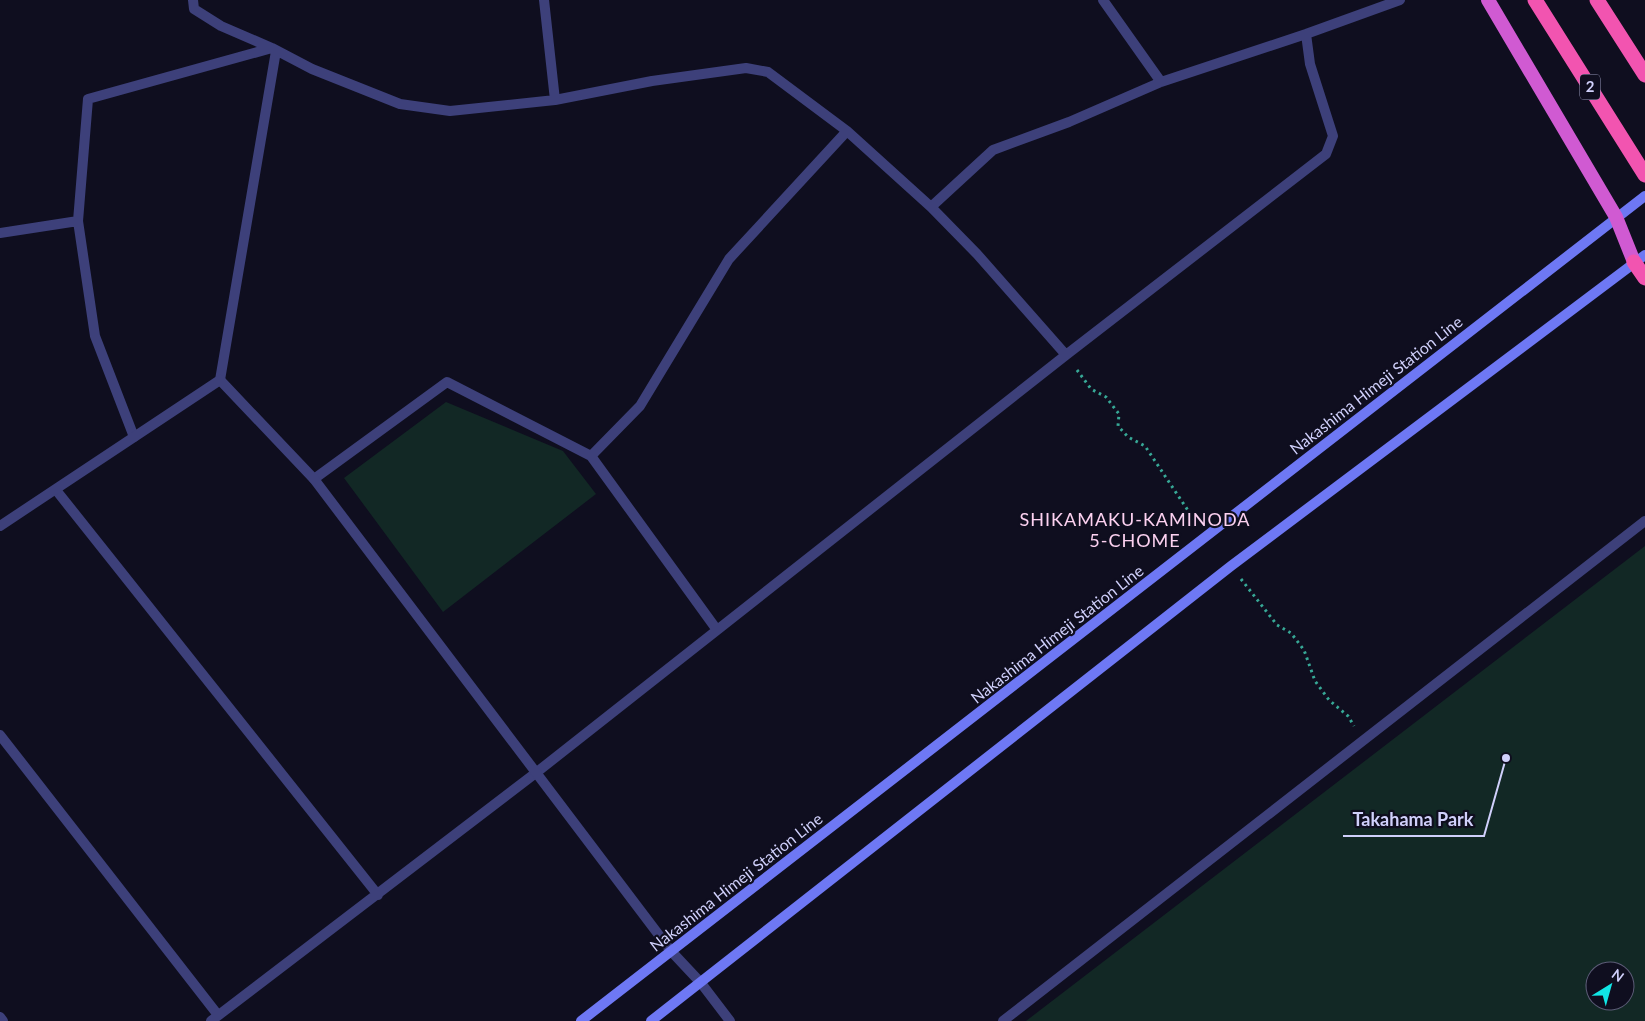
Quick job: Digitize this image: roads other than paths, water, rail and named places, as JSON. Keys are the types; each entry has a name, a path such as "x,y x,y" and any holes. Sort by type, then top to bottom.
{"highway":[{"path":"1488,0 1640,259 1645,278"},
{"name":"2","path":"1535,0 1645,175"},
{"path":"1597,0 1645,75"}],"main road":[{"name":"Nakashima Himeji Station Line","path":"581,1021 1645,196"},
{"path":"651,1021 1231,566 1640,259"}],"street":[{"path":"193,0 194,8 221,26 312,70 400,104 450,111 555,100 652,81 746,68 768,72 847,131 932,208 976,254 1066,355"},
{"path":"544,0 555,100"},
{"path":"1103,0 1161,82"},
{"path":"932,208 993,150 1069,122 1161,82 1306,34 1400,0"},
{"path":"0,735 215,1018 537,772 1066,355 1326,154 1333,136 1310,64 1306,34"},
{"path":"134,437 95,336 78,221 88,99 274,50"},
{"path":"1,524 56,490 220,380 274,50"},
{"path":"592,456 640,406 728,259 847,131"},
{"path":"0,232 78,221"},
{"path":"1640,259 1645,286"},
{"path":"220,380 314,479 671,951 701,983 730,1021"},
{"path":"314,479 447,382 592,456 718,630"},
{"path":"56,490 378,895"},
{"path":"1003,1021 1645,521"},
{"path":"0,1017 3,1021"}],"place":[{"name":"Takahama Park","path":"1506,758"}],"district":[{"name":"SHIKAMAKU-KAMINODA 5-CHOME","path":"1135,530"}]}
